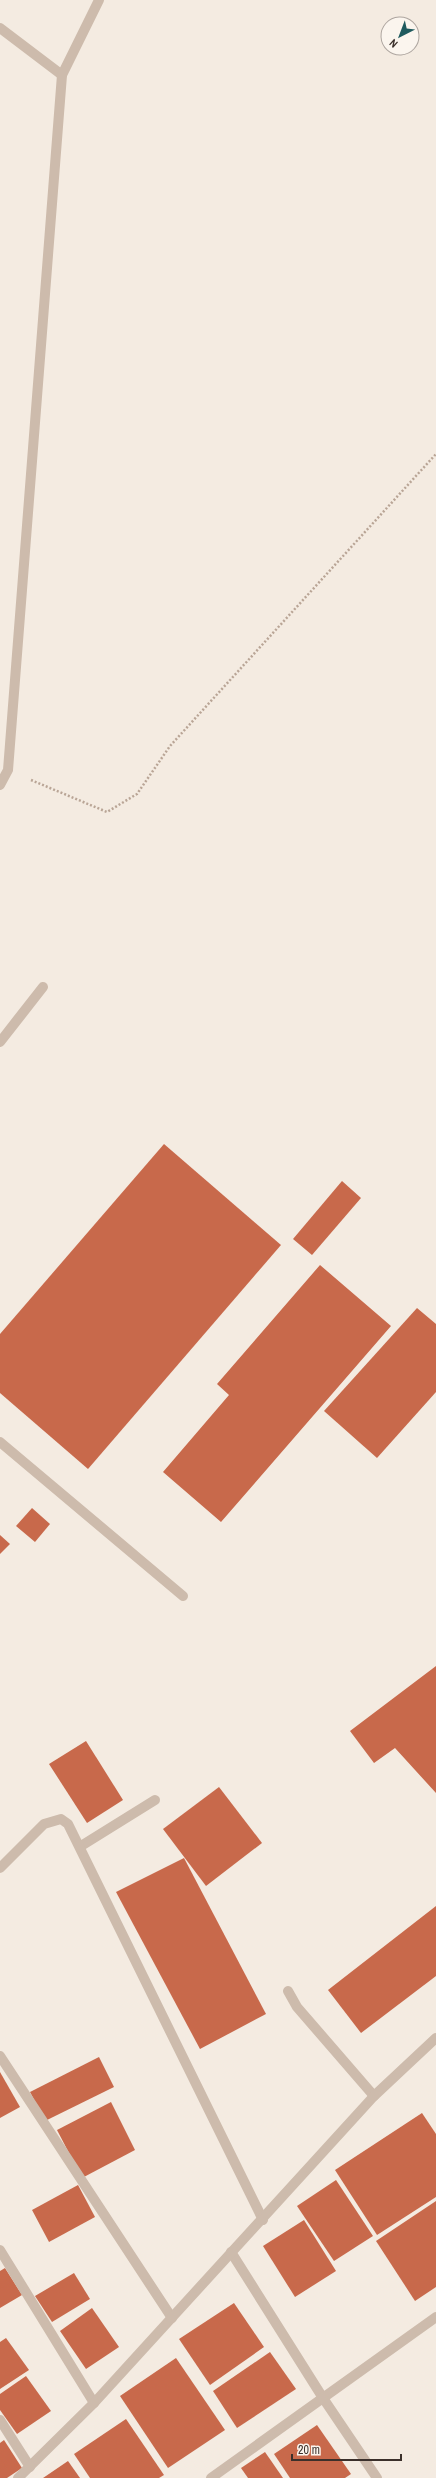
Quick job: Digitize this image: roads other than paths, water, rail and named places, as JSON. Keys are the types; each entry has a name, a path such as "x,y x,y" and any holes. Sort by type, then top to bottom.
{"street":[{"path":"0,784 8,770 62,75 99,0"},
{"path":"0,28 62,75"},
{"path":"0,1042 43,987"},
{"path":"0,1442 183,1596"},
{"path":"81,1846 155,1800"},
{"path":"0,1868 44,1824 52,1820 61,1819 68,1824 81,1846 263,2220"},
{"path":"288,1991 297,2007 374,2096"},
{"path":"18,2478 94,2403 231,2252 263,2220 374,2096 436,2038"},
{"path":"0,2056 172,2318"},
{"path":"0,2250 94,2403"},
{"path":"231,2252 323,2398 377,2478"},
{"path":"211,2478 436,2317"},
{"path":"0,2420 30,2467"}]}
